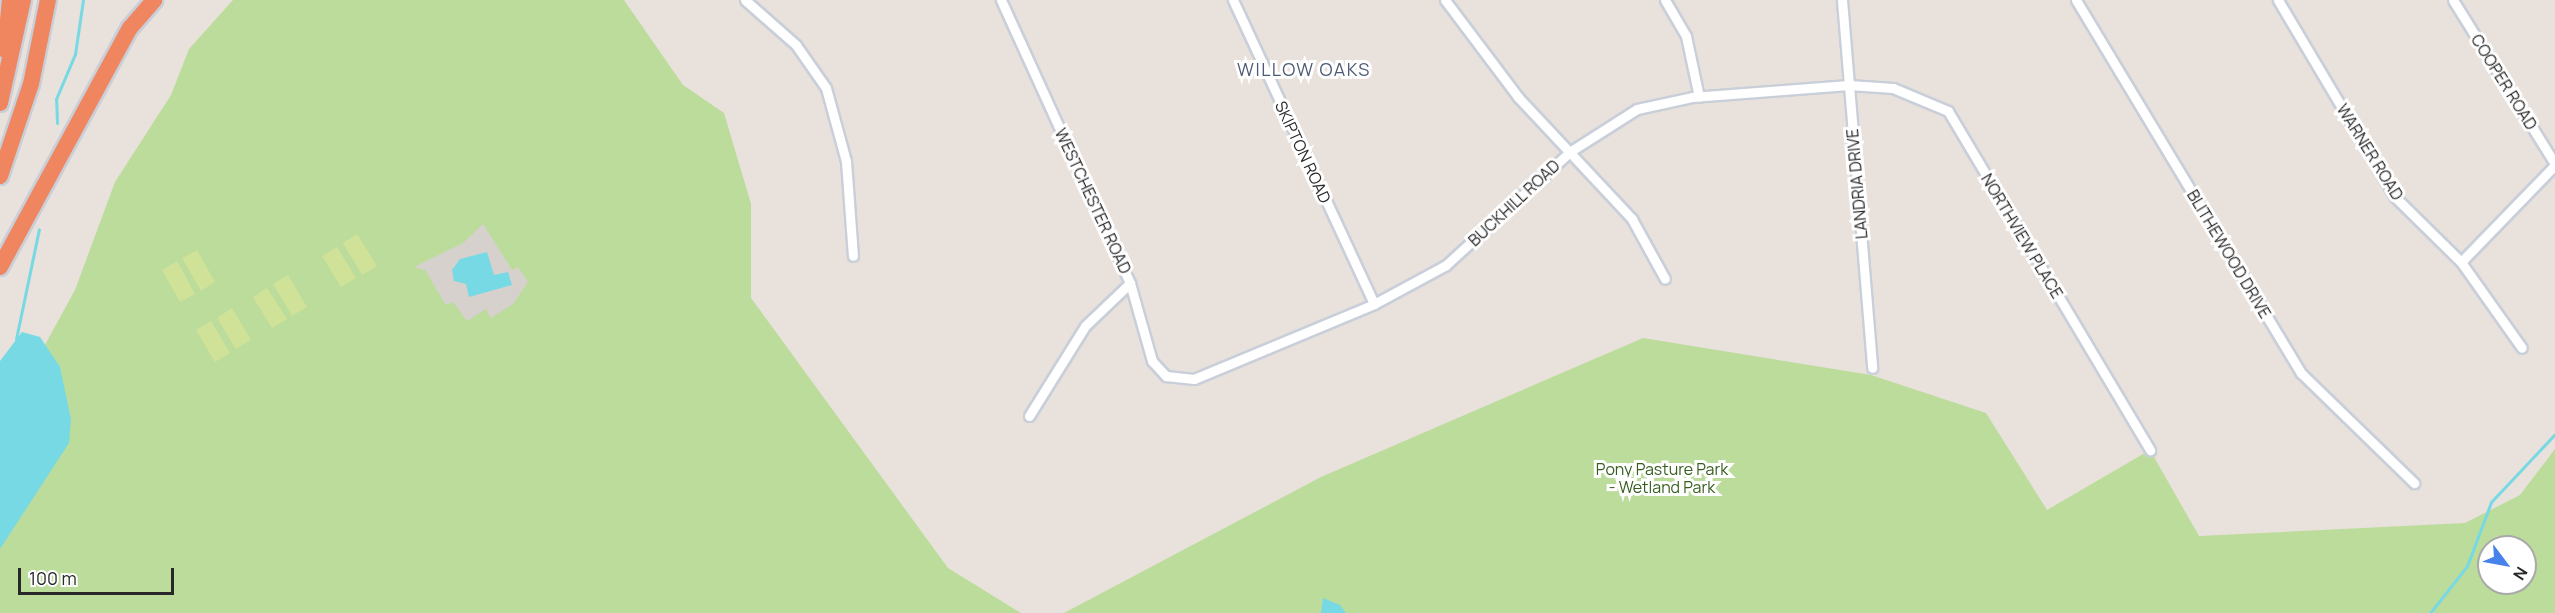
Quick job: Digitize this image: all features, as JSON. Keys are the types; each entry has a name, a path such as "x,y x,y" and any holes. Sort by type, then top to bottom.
{"highway":[{"path":"0,102 10,0"},
{"path":"0,102 23,0"},
{"path":"0,176 31,84 48,0"},
{"path":"0,267 130,28 140,0"},
{"path":"130,28 154,0"}],"street":[{"path":"745,0 796,45 826,88 846,161 853,256"},
{"name":"WESTCHESTER ROAD","path":"1001,0 1130,283 1158,371 1174,379 1194,379"},
{"name":"SKIPTON ROAD","path":"1233,0 1374,304"},
{"path":"1445,0 1518,97 1571,151 1632,219 1665,279"},
{"path":"1665,0 1686,36 1699,97"},
{"name":"LANDRIA DRIVE","path":"1842,0 1872,368"},
{"name":"BLITHEWOOD DRIVE","path":"2076,0 2301,373 2414,483"},
{"name":"WARNER ROAD","path":"2278,0 2395,197 2461,262 2522,348"},
{"name":"COOPER ROAD","path":"2452,0 2555,165"},
{"name":"BUCKHILL ROAD","path":"1194,379 1374,304 1446,265 1571,151 1637,109 1699,97 1849,85"},
{"name":"NORTHVIEW PLACE","path":"1849,85 1893,88 1948,111 2150,450"},
{"path":"2461,262 2555,165"},
{"path":"1029,416 1085,326 1130,283"}],"green space":[{"path":"233,0 624,0 683,85 724,113 751,204 751,298 948,568 1021,613 0,613 0,438 11,407 75,290 115,182 171,95 189,49"},
{"path":"357,234 377,266 362,275 343,243"},
{"path":"337,247 356,278 341,287 322,256"},
{"path":"197,250 215,282 201,291 182,258"},
{"path":"177,261 195,294 180,302 162,270"},
{"path":"288,275 307,307 292,316 273,284"},
{"path":"267,288 287,319 272,328 253,297"},
{"path":"232,308 251,340 236,349 217,318"},
{"path":"211,321 230,353 215,362 196,330"},
{"name":"Pony Pasture Park - Wetland Park","path":"1643,338 1871,375 1986,413 2047,510 2150,450 2199,536 2465,523 2520,495 2555,449 2555,613 1064,613 1321,477"}],"shaded area":[{"path":"483,224 512,270 518,267 528,282 513,304 491,318 486,309 467,321 453,302 446,305 425,270 414,267 463,243","holes":["460,264 494,275 453,270"]}],"water":[{"path":"487,252 494,275 508,272 512,285 469,297 466,284 454,281 452,270 460,259"},
{"path":"22,332 40,337 60,367 71,419 69,443 0,549 0,361"},
{"path":"1323,598 1340,605 1346,613 1321,613"}],"waterway":[{"path":"57,123 56,99 75,54 83,0"},
{"path":"16,339 39,229"},
{"path":"2430,613 2467,566 2491,502 2555,434"}],"district":[{"name":"WILLOW OAKS","path":"1304,69"}]}
